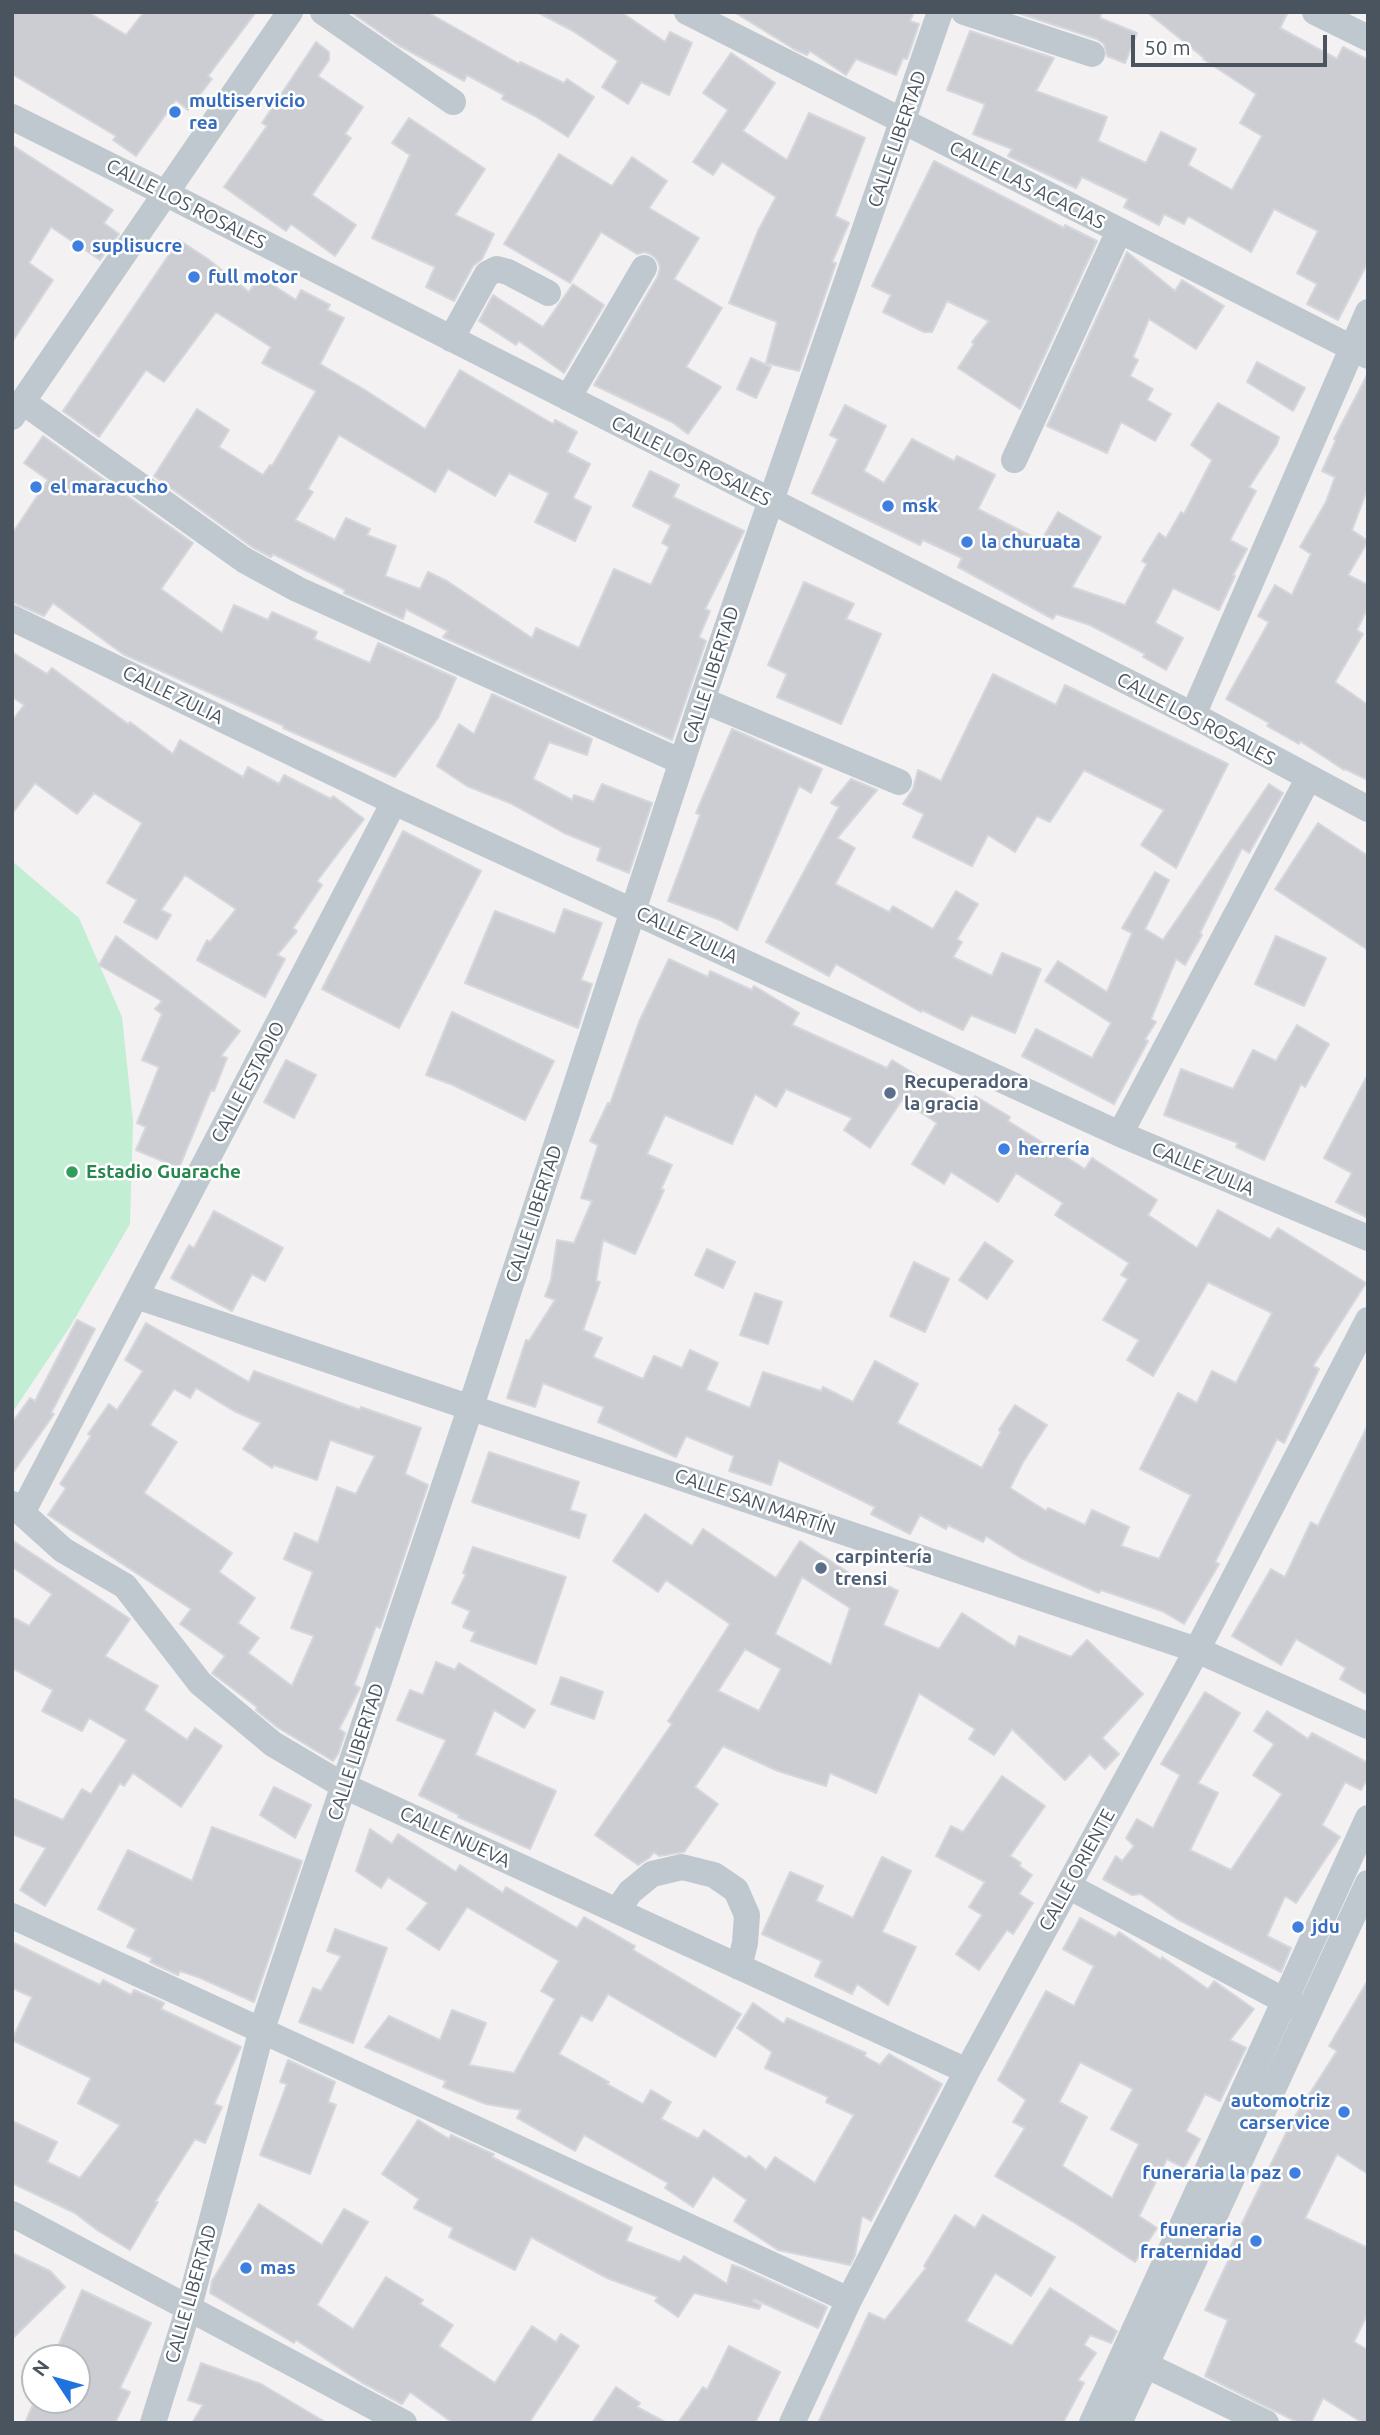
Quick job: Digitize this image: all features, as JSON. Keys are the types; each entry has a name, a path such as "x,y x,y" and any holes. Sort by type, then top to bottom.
{"street":[{"path":"290,12 17,409 244,560 296,589 682,762"},
{"path":"323,12 453,102"},
{"name":"CALLE LAS ACACIAS","path":"687,12 1359,352"},
{"name":"CALLE LIBERTAD","path":"153,2423 189,2307 262,2029 471,1406 702,700 940,12"},
{"path":"964,12 1092,54"},
{"path":"1315,12 1368,38"},
{"name":"CALLE LOS ROSALES","path":"12,117 1192,715 1368,809"},
{"path":"1014,460 1119,231"},
{"path":"568,398 644,268"},
{"path":"451,339 487,274 497,269 548,293"},
{"path":"1192,715 1359,352 1368,312"},
{"name":"CALLE ZULIA","path":"12,618 394,802 1120,1134 1368,1238"},
{"path":"702,700 899,782"},
{"path":"1120,1134 1308,779"},
{"name":"CALLE ESTADIO","path":"18,1507 136,1296 394,802"},
{"name":"CALLE SAN MARTÍN","path":"136,1296 1196,1650 1368,1726"},
{"name":"CALLE ORIENTE","path":"792,2423 849,2300 967,2071 1196,1650 1368,1320"},
{"name":"CALLE NUEVA","path":"18,1507 63,1550 125,1586 200,1683 273,1744 344,1786 967,2071"},
{"path":"1092,2423 1135,2359 1296,2007 1368,1818"},
{"path":"617,1911 630,1892 652,1874 682,1867 714,1875 736,1890 747,1915 745,1943 739,1967"},
{"path":"1296,2007 1368,1882"},
{"path":"1068,1886 1296,2007"},
{"path":"12,1916 849,2300"},
{"path":"12,2214 404,2423"},
{"path":"1119,2423 1135,2359"},
{"path":"1135,2359 1266,2423"}],"green space":[{"name":"Estadio Guarache","path":"12,861 79,918 122,1017 133,1121 130,1224 71,1325 12,1413"}],"building":[{"path":"12,12 88,12 126,35 144,12 256,12 208,76 212,79 188,110 176,100 136,156 113,140 116,136 12,74"},
{"path":"351,12 427,12 519,64 520,62 564,83 567,79 594,97 568,137 502,99 504,95 467,75 464,81 398,45"},
{"path":"537,12 621,12 665,42 670,32 692,43 669,95 641,82 628,104 602,87 618,61 573,31"},
{"path":"734,12 914,12 910,21 919,24 907,59 903,58 896,75 856,59 846,75 810,51 807,55 794,49"},
{"path":"1015,12 1102,12 1100,18 1137,33 1125,63 1107,56 1104,44 1097,39"},
{"path":"1147,12 1288,12 1280,28 1337,59 1343,47 1368,60 1368,262 1338,320 1307,304 1317,284 1297,273 1318,231 1274,209 1251,252 1188,216 1184,224 1164,214 1159,225 1124,207 1128,199 1082,177 1076,188 1008,156 1012,149 973,134 985,104 947,90 970,31 1054,58 1036,91 1107,117 1098,141 1146,163 1161,132 1196,149 1188,165 1232,190 1262,136 1240,123 1256,94 1203,59"},
{"path":"316,42 329,52 329,60 318,76 363,107 345,134 351,138 312,195 356,225 335,256 291,224 286,231 224,187 267,126 262,123"},
{"path":"731,53 775,83 743,131 787,160 809,113 865,138 835,216 849,223 832,262 836,263 799,371 766,363 777,322 729,303 758,231 776,197 722,162 713,175 693,162 728,110 703,93"},
{"path":"409,118 485,169 455,215 494,234 482,259 473,266 454,301 426,287 435,267 372,238 410,155 392,143"},
{"path":"12,145 113,210 104,223 119,234 100,260 51,227 29,263 53,280 12,342"},
{"path":"559,154 612,186 632,157 667,181 649,208 699,238 674,279 722,308 686,367 721,387 688,434 672,422 594,385 658,276 660,267 657,260 645,252 637,254 601,232 570,283 504,244"},
{"path":"934,161 1064,228 1065,225 1097,241 1020,409 958,368 974,344 972,342 989,321 947,301 932,332 924,332 883,312 891,295 872,286"},
{"path":"179,240 249,292 259,276 296,300 301,290 330,305 327,310 344,318 320,364 425,429 460,370 553,424 555,420 577,432 567,452 590,464 573,498 591,507 575,541 535,522 549,493 509,473 495,496 448,469 435,492 339,435 308,489 313,492 295,520 335,540 346,518 370,529 367,535 396,546 385,576 420,589 428,572 447,581 532,638 536,628 579,648 614,569 651,585 669,547 662,543 671,525 633,506 650,471 679,485 673,497 744,531 705,609 710,611 699,637 706,641 672,740 443,637 448,631 406,609 403,619 344,593 345,590 273,554 271,557 252,547 154,476 197,409 229,430 219,447 263,475 270,465 272,466 316,391 262,363 271,347 216,312 164,382 146,370 99,437 63,411"},
{"path":"1127,252 1175,291 1182,280 1224,306 1196,349 1149,319 1133,357 1138,360 1130,376 1153,389 1147,400 1171,414 1155,441 1121,422 1107,453 1047,426"},
{"path":"573,284 604,305 564,373 519,341 516,345 479,321 493,295 543,327"},
{"path":"751,358 771,367 756,398 737,389"},
{"path":"1257,362 1305,388 1293,411 1247,382"},
{"path":"1368,373 1368,488 1352,530 1368,541 1348,575 1368,585 1368,607 1357,630 1363,634 1335,682 1368,705 1368,780 1344,770 1300,741 1299,744 1267,726 1269,723 1226,699 1269,622 1258,616 1275,585 1292,595 1311,554 1300,547 1326,502 1335,477 1322,471 1336,440 1334,439"},
{"path":"1218,403 1279,437 1249,487 1256,491 1230,540 1247,549 1219,610 1173,588 1155,623 1183,638 1166,670 1143,657 1145,654 1090,625 1056,614 1053,619 958,567 962,558 923,540 920,545 812,493 838,439 830,435 845,405 886,426 864,471 884,483 912,439 954,461 957,456 995,475 978,509 1041,541 1058,512 1101,537 1072,587 1125,605 1147,564 1142,561 1159,533 1166,538 1181,512 1184,514 1212,460 1191,445"},
{"path":"43,436 193,543 161,589 222,633 234,605 268,620 272,612 317,632 314,639 370,663 378,643 456,678 438,718 395,777 123,654 53,603 44,616 12,602 12,534 48,480 24,463"},
{"path":"804,582 854,604 846,619 881,634 841,724 777,697 787,674 768,665"},
{"path":"12,652 47,674 52,668 173,754 180,740 243,777 248,767 279,784 284,775 331,799 333,796 364,819 317,881 322,885 293,928 297,931 277,955 285,959 265,997 197,960 207,940 210,942 236,909 185,875 161,910 171,915 157,939 124,922 137,900 107,883 142,823 94,793 77,814 35,783 12,814 12,721 24,705 12,697"},
{"path":"993,674 1056,705 1065,685 1228,764 1176,868 1141,845 1164,810 1084,770 1050,822 1037,816 1015,852 988,835 972,866 913,837 924,814 903,804 913,789 918,770 941,781"},
{"path":"492,694 592,739 587,755 549,742 533,779 572,800 574,795 594,802 602,784 652,803 629,873 597,860 601,848 564,833 510,803 467,786 437,766 459,724 474,734"},
{"path":"732,729 822,769 811,793 799,786 737,930 720,920 668,901 700,815 696,813"},
{"path":"851,779 877,790 837,838 855,848 835,884 889,912 893,906 933,929 956,891 978,904 957,939 962,942 953,957 992,976 1002,953 1041,969 1015,1033 971,1015 963,1030 922,1010 921,1012 836,964 829,976 766,942 839,807 831,803"},
{"path":"1269,784 1283,793 1249,853 1242,848 1200,933 1202,935 1185,965 1176,959 1151,1019 1156,1022 1145,1039 1148,1041 1114,1104 1022,1056 1036,1029 1092,1058 1111,1023 1045,981 1058,961 1107,992 1132,933 1122,928 1155,872 1169,880 1145,929 1163,940"},
{"path":"1318,823 1368,856 1368,950 1275,889"},
{"path":"403,831 481,871 399,1028 322,989"},
{"path":"564,909 602,923 581,980 592,984 578,1028 465,983 495,911 555,934"},
{"path":"116,936 240,1031 221,1056 227,1058 179,1168 136,1150 146,1127 137,1123 159,1067 142,1060 162,1014 155,1009 162,1001 99,965"},
{"path":"1276,936 1326,958 1304,1006 1255,984"},
{"path":"669,959 708,977 710,971 752,990 754,986 799,1013 792,1025 887,1068 892,1060 968,1107 975,1096 1010,1117 1008,1121 1085,1169 1092,1158 1157,1200 1148,1215 1197,1248 1218,1210 1270,1239 1278,1228 1366,1283 1313,1366 1319,1369 1284,1443 1277,1439 1215,1562 1219,1564 1184,1624 1162,1611 1101,1590 1099,1593 1021,1558 986,1536 983,1542 948,1525 946,1529 920,1515 910,1534 871,1514 875,1507 779,1460 771,1485 729,1471 734,1456 686,1436 676,1457 598,1422 604,1407 543,1383 535,1407 507,1398 526,1340 529,1341 555,1300 545,1296 551,1280 557,1240 574,1243 592,1201 581,1198 598,1145 590,1141 608,1103 610,1104 639,1022","holes":["786,1089 852,1118 844,1130 870,1148 902,1100 937,1123 912,1164 944,1184 951,1172 998,1202 1016,1173 1063,1203 1055,1215 1129,1263 1121,1275 1128,1279 1103,1320 1139,1340 1127,1360 1153,1376 1208,1282 1272,1313 1236,1383 1212,1371 1197,1403 1178,1393 1140,1469 1191,1495 1159,1559 1121,1546 1129,1527 1092,1510 1085,1525 1048,1508 1046,1511 1010,1488 1047,1425 1015,1405 999,1430 1001,1432 982,1468 897,1423 918,1384 875,1361 853,1402 823,1387 821,1391 763,1372 750,1408 706,1390 718,1363 690,1350 682,1368 654,1356 643,1379 593,1357 602,1338 583,1330 600,1282 596,1281 603,1240 635,1254 664,1190 661,1189 672,1165 647,1154 665,1115 732,1144 755,1094 776,1107"]},
{"path":"452,1012 554,1061 525,1120 426,1075"},
{"path":"1297,1025 1329,1044 1305,1087 1301,1084 1264,1160 1236,1147 1238,1143 1164,1115 1181,1069 1233,1089 1253,1050 1276,1061"},
{"path":"286,1060 316,1075 294,1118 264,1102"},
{"path":"1368,1074 1368,1218 1336,1202 1352,1173 1324,1158"},
{"path":"214,1211 283,1248 265,1281 252,1274 232,1311 171,1278 189,1245 194,1248"},
{"path":"985,1242 1013,1261 987,1299 959,1280"},
{"path":"707,1249 735,1262 723,1288 695,1275"},
{"path":"914,1262 949,1279 925,1332 890,1316"},
{"path":"755,1293 782,1302 768,1344 740,1335"},
{"path":"77,1320 95,1329 51,1413 54,1414 12,1474 12,1423 30,1398 35,1401"},
{"path":"146,1323 249,1382 254,1371 360,1410 361,1407 421,1428 405,1474 428,1485 380,1628 376,1626 354,1685 360,1688 339,1729 345,1733 333,1761 277,1727 256,1710 257,1707 212,1673 225,1656 180,1624 191,1609 48,1515 66,1488 60,1484 91,1436 88,1434 109,1404 117,1410 143,1371 125,1360","holes":["196,1388 234,1411 261,1423 243,1449 272,1468 274,1465 317,1480 330,1440 375,1456 356,1494 337,1487 318,1543 295,1533 284,1559 313,1572 291,1628 314,1636 292,1686 248,1653 259,1638 238,1623 255,1598 219,1572 232,1553 144,1493 177,1442 150,1425 174,1389 190,1398"]},
{"path":"1368,1425 1368,1695 1340,1679 1346,1668 1296,1639 1281,1665 1232,1636 1271,1569 1285,1577 1311,1522 1318,1526"},
{"path":"489,1452 579,1482 570,1510 586,1515 579,1538 472,1502"},
{"path":"645,1514 692,1546 703,1529 776,1578 800,1541 866,1584 870,1577 898,1591 883,1625 939,1649 962,1613 1015,1647 1019,1636 1071,1657 1087,1640 1143,1694 1102,1738 1119,1754 1105,1769 1090,1754 1065,1780 1012,1729 994,1755 969,1739 975,1729 919,1693 876,1793 830,1773 826,1786 778,1771 723,1746 695,1787 718,1804 684,1852 659,1856 654,1852 638,1865 595,1835 672,1724 668,1721 730,1624 666,1580 658,1592 613,1561","holes":["802,1577 850,1608 831,1665 775,1634","745,1649 781,1669 759,1711 718,1691"]},
{"path":"12,1540 130,1619 105,1656 158,1686 144,1710 187,1740 195,1728 222,1746 181,1807 133,1773 124,1786 120,1783 45,1906 20,1890 46,1848 12,1834 12,1798 63,1820 82,1789 91,1794 127,1740 89,1718 82,1731 42,1711 53,1690 12,1668 12,1617 29,1626 52,1594 12,1567"},
{"path":"473,1547 566,1577 536,1664 471,1641 475,1632 463,1627 470,1611 452,1603 466,1574 463,1573"},
{"path":"436,1662 455,1670 459,1663 535,1710 524,1728 494,1710 475,1755 556,1791 530,1849 458,1817 459,1815 419,1795 446,1740 397,1720 410,1690 423,1695"},
{"path":"561,1677 603,1692 594,1719 551,1704"},
{"path":"1205,1692 1240,1713 1198,1783 1218,1793 1190,1850 1231,1870 1282,1794 1253,1775 1274,1744 1254,1731 1267,1711 1308,1739 1312,1733 1368,1763 1368,1778 1361,1790 1345,1782 1322,1825 1340,1837 1296,1903 1285,1896 1267,1936 1291,1948 1281,1972 1177,1919 1141,1894 1132,1895 1103,1879 1116,1856 1122,1861 1134,1846 1126,1838 1137,1819 1153,1828 1180,1775 1161,1764"},
{"path":"1002,1776 1045,1806 1010,1856 1032,1875 1019,1894 1033,1903 1013,1934 1007,1930 979,1970 956,1954 982,1915 969,1907 985,1882 936,1856 951,1826 963,1832"},
{"path":"274,1787 311,1805 295,1838 260,1815"},
{"path":"212,1827 302,1861 254,2002 198,1977 180,1971 178,1975 150,1962 152,1958 127,1947 136,1929 98,1909 128,1850 192,1881"},
{"path":"370,1829 392,1844 398,1834 456,1872 460,1865 503,1893 506,1887 577,1928 584,1917 635,1946 633,1950 741,2014 715,2057 608,1994 592,2021 581,2015 559,2054 643,2104 651,2090 671,2102 661,2119 698,2139 704,2130 746,2159 749,2156 766,2170 775,2157 815,2183 854,2115 826,2102 828,2097 765,2068 772,2052 737,2028 753,2003 784,2024 787,2018 866,2053 864,2056 880,2065 889,2054 942,2084 871,2221 862,2216 855,2255 850,2265 778,2250 734,2221 747,2200 713,2176 693,2207 665,2188 668,2183 584,2135 575,2151 517,2118 521,2110 486,2104 443,2087 446,2081 365,2047 389,2016 440,2040 452,2010 486,2023 469,2065 514,2073 555,1999 541,1991 559,1961 467,1907 439,1950 407,1929 428,1903 388,1877 381,1888 356,1871"},
{"path":"882,1857 911,1871 882,1932 916,1947 888,2005 857,1984 852,1994 815,1976 822,1961 762,1934 790,1872 823,1886 816,1901 853,1918"},
{"path":"1080,1918 1115,1937 1119,1932 1161,1960 1162,1957 1208,1989 1214,1981 1254,2009 1230,2040 1246,2048 1220,2101 1205,2094 1186,2131 1200,2139 1184,2168 1167,2159 1139,2216 1157,2228 1135,2262 995,2176 1025,2128 1013,2122 1026,2100 998,2080 1046,1991 1074,2006 1094,1966 1063,1949","holes":["1080,2062 1133,2089 1111,2129 1139,2144 1112,2198 1062,2166 1087,2117 1059,2102"]},
{"path":"335,1929 387,1948 353,2043 299,2022 313,1988 321,1991 341,1956 327,1951"},
{"path":"12,1942 100,1985 103,1980 131,1995 134,1990 164,2003 161,2009 241,2047 214,2104 222,2107 205,2143 195,2139 155,2202 158,2202 130,2250 75,2213 12,2183 12,2121 57,2142 47,2162 80,2178 120,2125 78,2103 91,2078 12,2040 32,1997 12,1988"},
{"path":"1368,1980 1368,2174 1337,2154 1305,2218 1368,2248 1368,2313 1354,2342 1368,2350 1368,2423 1363,2423 1323,2398 1311,2423 1299,2423 1205,2376 1228,2320 1205,2310 1230,2257 1226,2256 1292,2121 1337,2051 1329,2046"},
{"path":"288,2060 335,2082 328,2102 336,2105 310,2174 260,2155 287,2084 280,2082"},
{"path":"418,2120 449,2139 451,2135 494,2154 492,2157 632,2228 626,2241 680,2262 684,2256 727,2284 732,2265 739,2267 827,2307 818,2328 754,2299 753,2301 761,2305 759,2309 694,2293 678,2317 655,2301 658,2297 607,2278 531,2237 515,2270 449,2237 453,2228 414,2208 419,2199 382,2174"},
{"path":"259,2204 322,2245 344,2209 368,2222 317,2305 353,2329 386,2277 423,2300 420,2304 453,2325 439,2346 495,2383 532,2326 556,2342 561,2334 579,2346 529,2423 453,2423 410,2392 402,2404 361,2382 296,2340 294,2343 210,2293 212,2281"},
{"path":"955,2215 975,2228 983,2215 1055,2257 1031,2296 995,2273 966,2321 1012,2346 1050,2288 1117,2331 1111,2343 1090,2335 1084,2345 1096,2353 1078,2380 1084,2383 1063,2423 818,2423 869,2313 885,2320 926,2268 924,2266"},
{"path":"12,2253 50,2271 65,2287 12,2339"},
{"path":"82,2290 151,2323 120,2388 130,2392 115,2423 25,2423 29,2414 91,2414 91,2344 59,2344"},
{"path":"729,2346 780,2372 755,2423 678,2423 703,2387 707,2390"},
{"path":"201,2363 261,2384 327,2423 192,2423 203,2405 188,2400"},
{"path":"616,2387 640,2403 637,2407 667,2423 592,2423"}],"place":[{"name":"multiservicio rea","path":"175,112"},
{"name":"suplisucre","path":"78,246"},
{"name":"full motor","path":"194,277"},
{"name":"el maracucho","path":"36,487"},
{"name":"msk","path":"888,506"},
{"name":"la churuata","path":"967,542"},
{"name":"Recuperadora la gracia","path":"890,1093"},
{"name":"herrería","path":"1004,1149"},
{"name":"Estadio Guarache","path":"72,1172"},
{"name":"carpintería trensi","path":"821,1568"},
{"name":"jdu","path":"1298,1927"},
{"name":"automotriz carservice","path":"1344,2112"},
{"name":"funeraria la paz","path":"1295,2173"},
{"name":"funeraria fraternidad","path":"1256,2241"},
{"name":"mas","path":"246,2268"}]}
